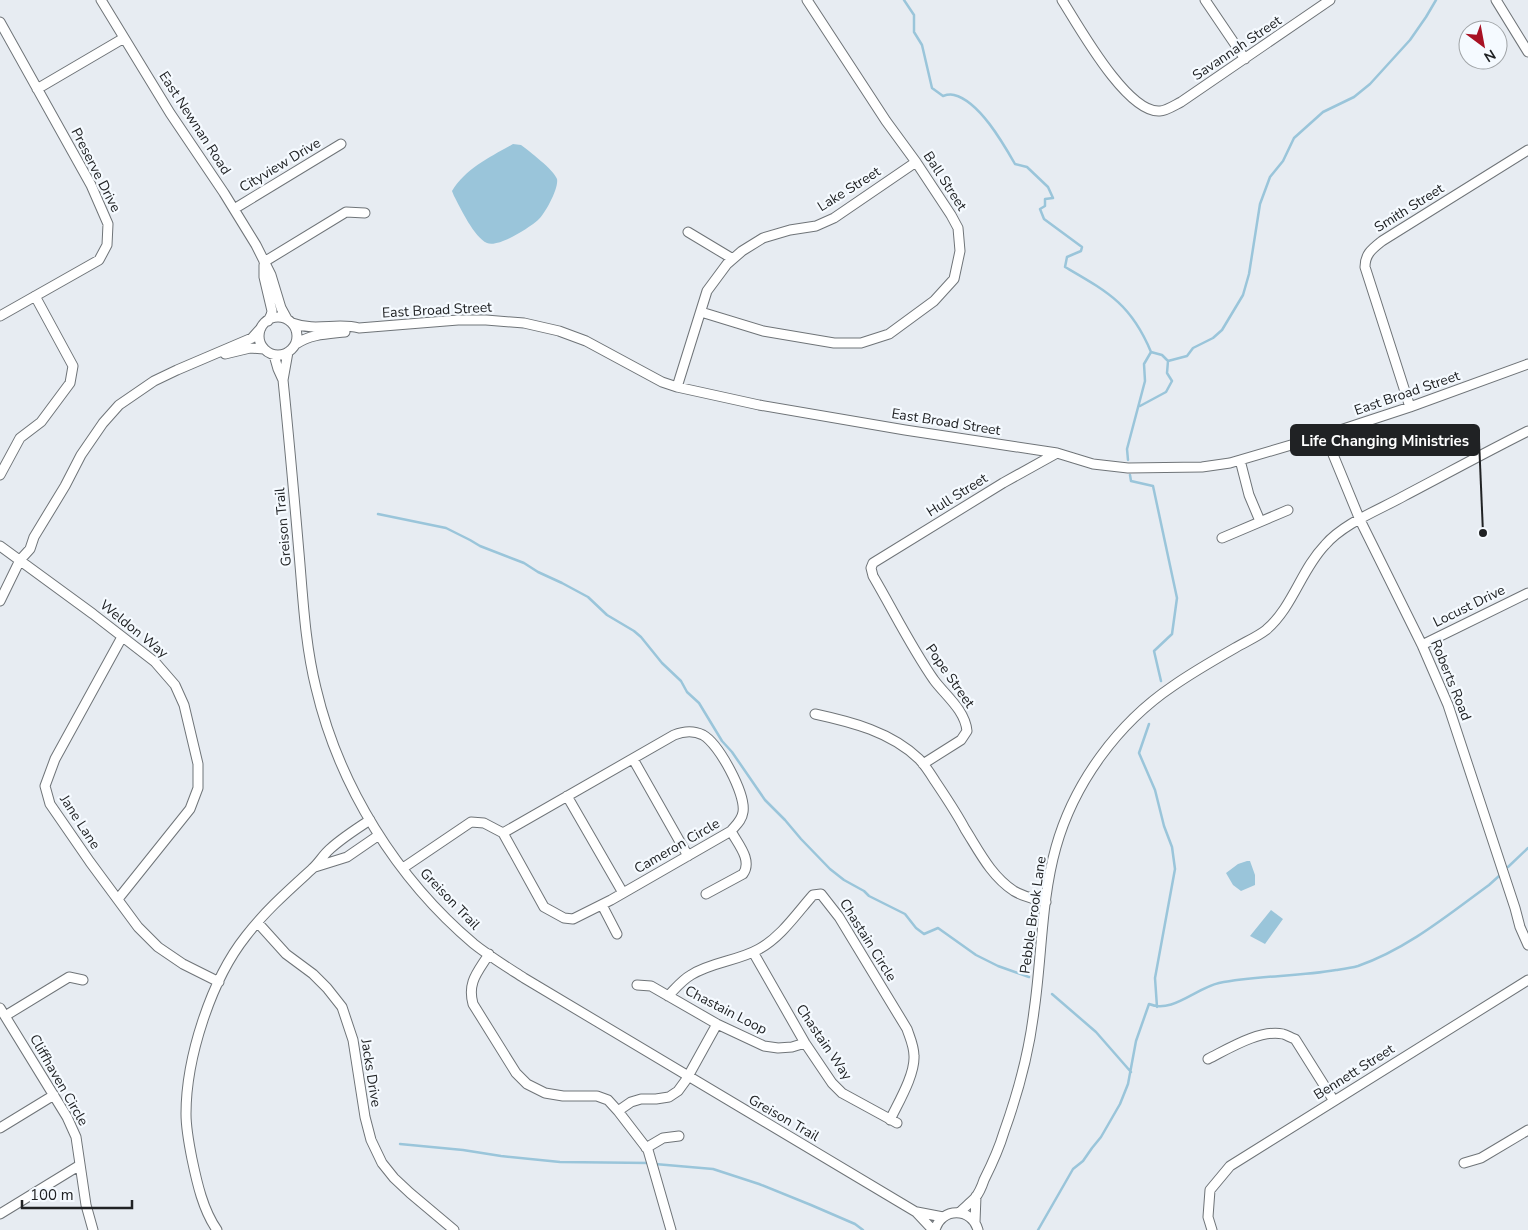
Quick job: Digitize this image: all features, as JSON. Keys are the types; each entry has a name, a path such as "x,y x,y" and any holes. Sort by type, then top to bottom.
{"street":[{"name":"East Newnan Road","path":"101,0 170,113 256,245 271,275 278,300 290,321"},
{"name":"Ball Street","path":"701,312 763,331 834,343 861,343 889,334 934,301 954,279 960,251 958,228 807,0"},
{"name":"Savannah Street","path":"1062,0 1095,53 1117,82 1138,104 1160,111 1181,102 1330,0"},
{"path":"1205,0 1246,59"},
{"path":"1496,0 1528,52"},
{"name":"Preserve Drive","path":"0,22 91,184 108,224 107,245 98,260 0,316"},
{"path":"37,89 124,38"},
{"name":"Cityview Drive","path":"234,210 341,144"},
{"name":"Smith Street","path":"1410,408 1365,267 1365,259 1368,252 1382,241 1528,150"},
{"name":"Lake Street","path":"677,387 708,291 716,278 742,250 763,238 790,230 816,226 834,218 916,162"},
{"path":"264,262 346,212 365,213"},
{"path":"688,232 733,259"},
{"name":"East Newnan Road","path":"264,262 264,277 272,310 268,321"},
{"path":"0,475 20,438 41,422 70,384 74,366 34,296"},
{"name":"East Broad Street","path":"268,321 277,317 303,327 327,328 350,326 359,328 458,320 524,323 559,331 586,341 662,382 677,387 768,407 1058,453 1093,464 1128,468 1202,467 1240,460 1410,408 1528,364"},
{"path":"0,601 20,560 30,549 34,537 65,486 81,455 103,423 119,405 154,382 177,370 252,338 268,321"},
{"path":"290,321 297,333 296,344"},
{"path":"261,328 259,339 264,349"},
{"name":"East Broad Street","path":"288,352 296,344 311,336 351,332 359,328"},
{"path":"205,358 250,348 264,349 274,355 288,352"},
{"name":"Greison Trail","path":"288,352 283,380 304,612 316,688 329,734 345,774 379,835 403,868 446,917 475,944 524,978 916,1212 934,1230"},
{"name":"Greison Trail","path":"274,355 283,380"},
{"name":"Pebble Brook Lane","path":"960,1212 976,1196 993,1162 1022,1076 1034,1012 1046,902 1056,848 1075,799 1100,758 1123,729 1140,712 1173,686 1264,631 1277,619 1312,561 1324,545 1344,529 1528,431"},
{"name":"Roberts Road","path":"1325,435 1360,520 1422,645 1448,705 1520,926 1528,945"},
{"name":"Hull Street","path":"873,563 1003,483 1058,453"},
{"path":"1240,460 1249,495 1260,521"},
{"path":"1222,538 1288,510"},
{"path":"0,546 20,560"},
{"name":"Weldon Way","path":"20,560 155,662 175,685 184,705 198,764 198,788 190,809 118,899"},
{"name":"Pope Street","path":"873,563 871,568 873,576 915,649 934,680 960,713 967,726 967,731 961,740 924,764"},
{"name":"Locust Drive","path":"1422,645 1528,593"},
{"name":"Jane Lane","path":"122,637 55,759 45,786 50,804 138,927 158,947 183,964 219,982"},
{"path":"816,714 874,730 900,744 918,758 950,802 983,858 1000,880 1015,892 1028,898 1046,902"},
{"name":"Cameron Circle","path":"684,731 694,732 703,736 714,744 739,788 744,802 743,814 739,823 731,831 623,894 573,919 564,918 544,907 503,833 632,759 684,731"},
{"path":"632,759 688,856"},
{"path":"567,796 623,894"},
{"path":"217,1230 202,1198 195,1173 188,1139 186,1112 194,1049 206,1013 219,982 245,937 291,887 315,867 329,849 370,820"},
{"path":"403,868 471,822 484,823 503,833"},
{"path":"706,894 742,874 746,869 746,858 731,831"},
{"path":"315,867 348,857 379,835"},
{"name":"Chastain Circle","path":"668,996 689,976 703,968 752,952 773,940 813,895 821,894 839,916 907,1029 913,1046 914,1058 910,1075 894,1122"},
{"path":"602,905 618,934"},
{"name":"Jacks Drive","path":"258,923 286,954 320,981 342,1007 353,1040 365,1117 371,1140 382,1163 410,1193 454,1230"},
{"name":"Chastain Way","path":"752,952 805,1043 832,1082 842,1093 894,1122"},
{"path":"490,954 471,984 471,995 473,1004 516,1073 527,1084 545,1092 563,1096 597,1096 608,1100 646,1148 671,1230"},
{"path":"2,1012 69,977 83,980"},
{"name":"Bennett Street","path":"1212,1230 1208,1217 1210,1190 1230,1166 1528,980"},
{"name":"Chastain Loop","path":"637,985 651,986 716,1024 764,1046 792,1047 805,1043"},
{"name":"Cliffhaven Circle","path":"2,1012 54,1095 76,1137 86,1205 93,1230"},
{"path":"618,1111 631,1102 641,1099 669,1097 683,1085 716,1024"},
{"path":"1208,1059 1262,1035 1284,1034 1294,1039 1334,1100"},
{"path":"0,1128 54,1095"},
{"path":"1464,1163 1481,1158 1528,1130"},
{"path":"646,1148 663,1138 679,1136"},
{"path":"0,1214 80,1165"},
{"name":"Pebble Brook Lane","path":"976,1196 977,1226"},
{"name":"Greison Trail","path":"916,1212 943,1217"},
{"path":"934,1230 943,1217 954,1212 960,1212 971,1217 977,1226"}],"water":[{"path":"513,144 521,145 555,175 557,179 556,188 551,201 538,220 506,240 492,244 487,243 477,235 452,191 471,169"},
{"path":"1250,861 1255,875 1255,885 1241,891 1233,885 1226,873 1238,864"},
{"path":"1271,910 1283,919 1265,944 1250,936"}],"waterway":[{"path":"904,0 914,15 914,32 922,45 932,88 943,96 954,95 972,105 989,124 1015,164 1027,167 1048,187 1053,198 1045,199 1045,206 1040,209 1044,219 1082,247 1081,251 1067,257 1065,267 1094,284 1117,301 1135,322 1151,352 1144,364 1145,381 1127,449 1128,460"},
{"path":"1140,406 1166,392 1172,381 1167,373 1168,361 1187,356 1193,348 1213,338 1222,330 1243,295 1249,274 1260,204 1270,177 1283,161 1294,138 1323,112 1354,97 1370,84 1410,40 1436,0"},
{"path":"1151,352 1162,355 1168,361"},
{"path":"1130,475 1131,481 1153,486 1177,598 1172,634 1154,651 1161,681"},
{"path":"378,514 446,528 480,546 524,563 588,597 607,615 641,637 662,663 681,681 687,692 699,703 722,741 732,752 765,800 830,869 869,896 905,914 916,928 924,934 938,928 976,955 998,966 1029,977"},
{"path":"1149,724 1139,753 1155,790 1164,826 1172,847 1175,869 1155,978 1157,1007"},
{"path":"1508,867 1528,848"},
{"path":"1038,1230 1073,1169 1083,1161 1101,1137 1120,1104 1128,1084 1136,1041 1149,1004 1166,1006 1219,983 1358,966 1410,941 1458,908 1499,876"},
{"path":"1052,994 1096,1032 1131,1072"},
{"path":"400,1144 560,1162 650,1163"},
{"path":"655,1164 713,1169 759,1184 811,1205 855,1224 863,1230"}],"place":[{"name":"Life Changing Ministries","path":"1483,533"}]}
